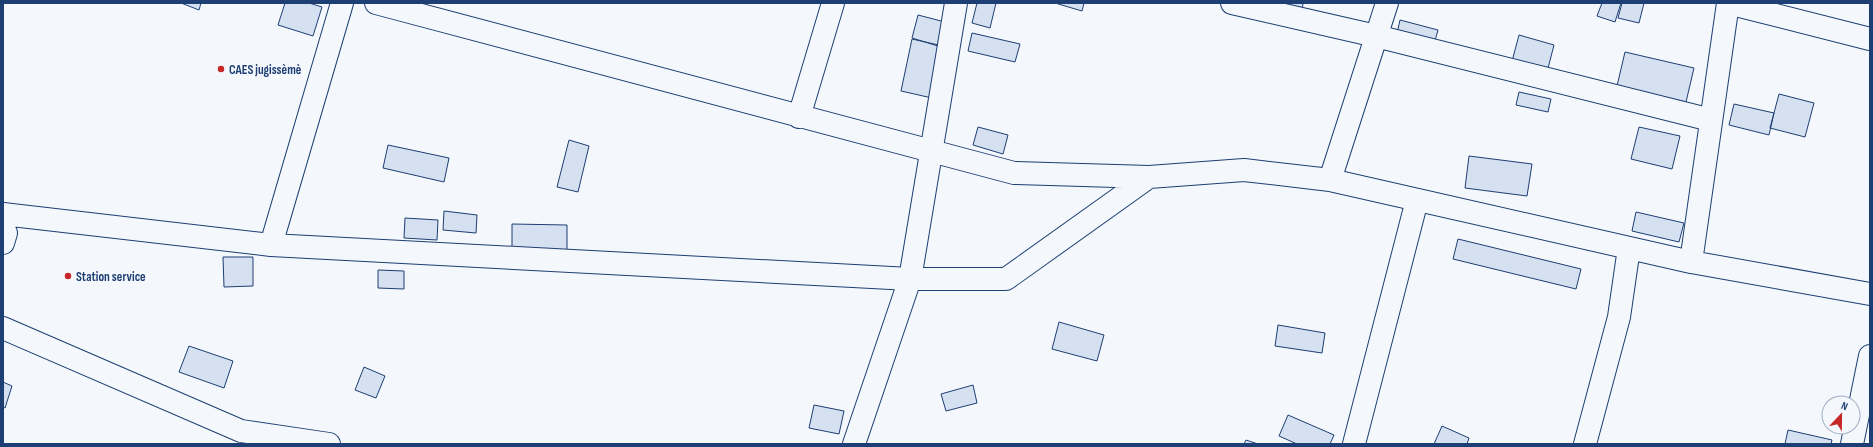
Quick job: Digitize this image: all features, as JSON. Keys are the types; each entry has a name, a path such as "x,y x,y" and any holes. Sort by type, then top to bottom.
{"street":[{"path":"271,245 342,3"},
{"path":"376,3 799,117 931,150 1014,173 1149,177 1244,170 1330,180 1691,262 1870,294"},
{"path":"799,117 833,3"},
{"path":"854,444 910,279 956,3"},
{"path":"1232,3 1376,36 1711,120"},
{"path":"1330,180 1387,3"},
{"path":"1691,262 1728,3 1870,39"},
{"path":"3,214 271,245 910,279 1006,279 1149,177"},
{"path":"1354,444 1418,200"},
{"path":"3,226 6,233 3,243"},
{"path":"1586,444 1619,317 1629,248"},
{"path":"3,328 241,431 329,444"},
{"path":"1852,444 1870,356"}],"building":[{"path":"181,3 201,3 199,10"},
{"path":"285,3 309,3 322,7 313,36 278,25"},
{"path":"977,3 996,3 990,28 972,23"},
{"path":"1055,3 1084,3 1082,11"},
{"path":"1256,3 1303,3 1302,12"},
{"path":"1602,3 1621,3 1615,22 1597,16"},
{"path":"1622,3 1644,3 1639,23 1618,18"},
{"path":"918,15 945,22 938,46 912,38"},
{"path":"1400,20 1438,30 1433,48 1396,38"},
{"path":"972,33 1020,44 1015,62 968,51"},
{"path":"1519,35 1554,45 1546,76 1511,65"},
{"path":"912,39 943,46 932,98 901,91"},
{"path":"1625,52 1694,68 1686,102 1617,86"},
{"path":"1519,92 1551,99 1548,112 1516,105"},
{"path":"1779,94 1814,103 1805,137 1770,128"},
{"path":"1734,104 1774,113 1769,135 1729,125"},
{"path":"978,127 1008,135 1003,154 973,145"},
{"path":"1639,127 1680,136 1672,169 1631,159"},
{"path":"569,140 589,146 578,192 557,187"},
{"path":"388,145 449,158 444,182 383,168"},
{"path":"1469,156 1532,164 1527,196 1465,188"},
{"path":"444,211 477,215 476,233 443,230"},
{"path":"1636,212 1684,223 1679,242 1632,231"},
{"path":"405,218 438,220 437,240 404,238"},
{"path":"512,224 567,225 567,254 512,253"},
{"path":"1458,239 1581,269 1576,289 1453,259"},
{"path":"223,257 253,257 253,286 224,287"},
{"path":"378,270 404,271 404,289 378,288"},
{"path":"1059,322 1104,335 1097,361 1052,349"},
{"path":"1278,325 1325,333 1322,353 1275,346"},
{"path":"189,346 233,361 224,388 179,372"},
{"path":"364,367 385,376 376,398 355,390"},
{"path":"3,382 12,386 5,408 3,407"},
{"path":"973,385 977,403 946,411 941,394"},
{"path":"814,405 844,411 839,434 809,428"},
{"path":"1288,415 1334,435 1330,444 1297,444 1279,436"},
{"path":"1442,426 1469,438 1467,444 1434,444"},
{"path":"1788,430 1832,440 1831,444 1785,444"},
{"path":"1246,440 1258,444 1244,444"}],"place":[{"name":"CAES jugissèmè","path":"221,69"},
{"name":"Station service","path":"68,276"}]}
